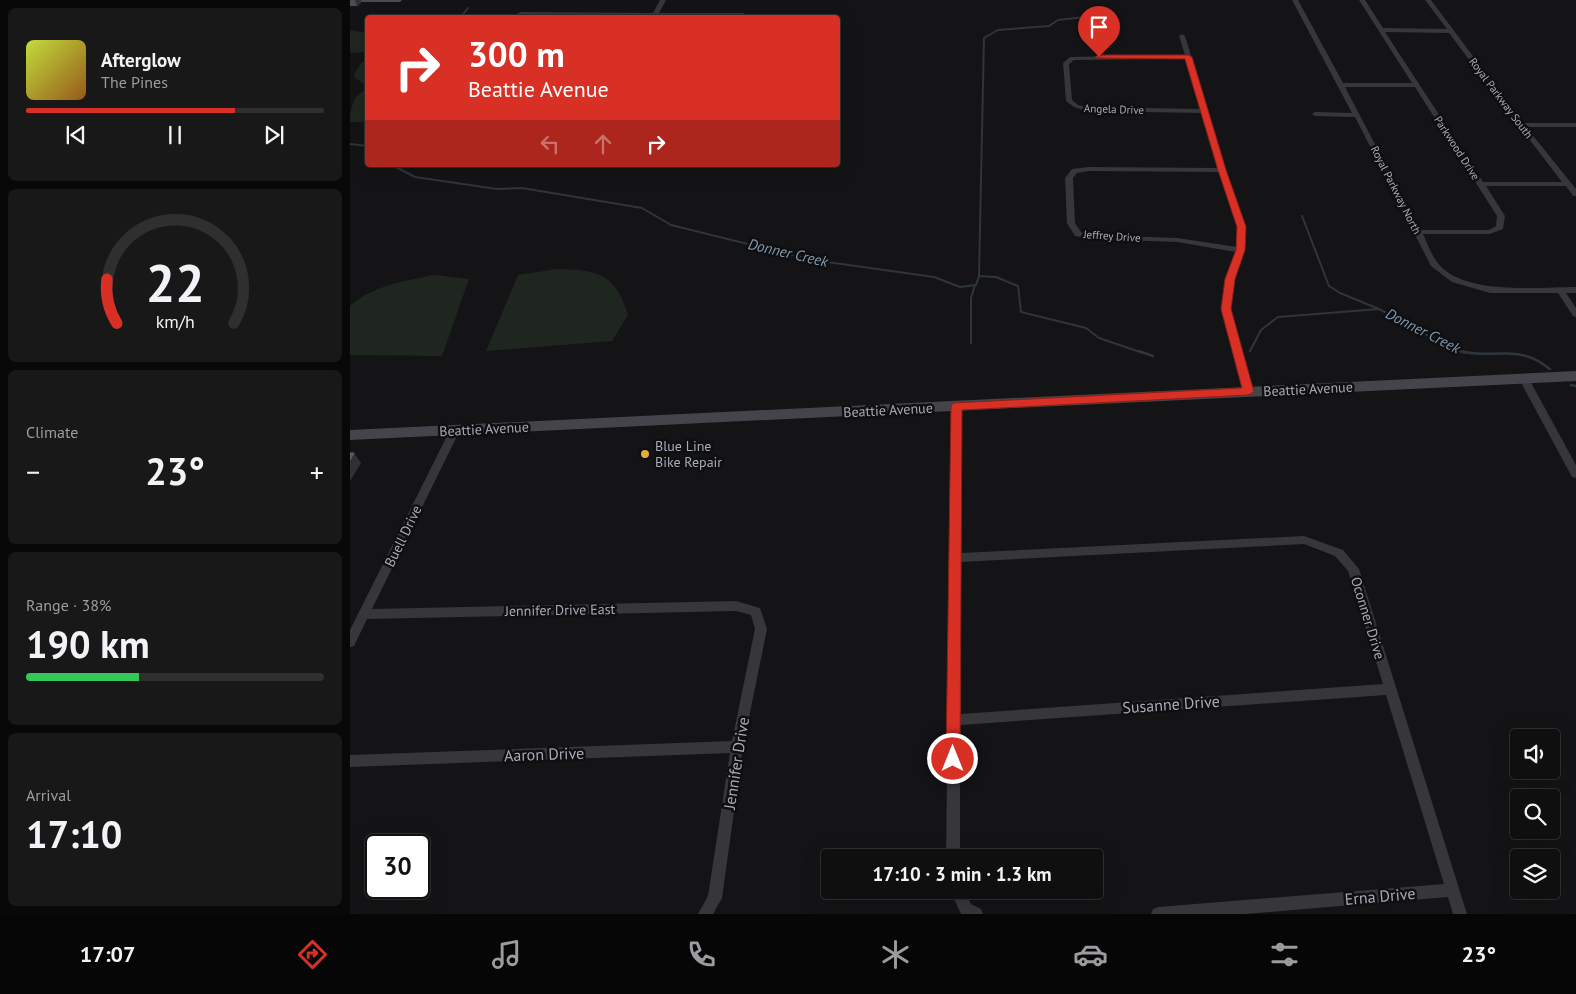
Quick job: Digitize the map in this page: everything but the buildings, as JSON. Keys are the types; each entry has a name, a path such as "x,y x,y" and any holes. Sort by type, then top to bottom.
{"street":[{"path":"520,14 655,15 663,0"},
{"name":"Royal Parkway North","path":"1295,0 1357,114 1434,264 1455,280 1490,290 1560,290"},
{"name":"Parkwood Drive","path":"1362,0 1501,216 1500,227 1490,232 1417,232"},
{"name":"Royal Parkway South","path":"1428,0 1521,125 1576,194"},
{"path":"742,15 746,7"},
{"path":"535,14 540,8"},
{"path":"1381,30 1451,31"},
{"path":"1182,36 1222,170 1242,227 1241,250 1230,279 1226,309 1248,392"},
{"name":"Angela Drive","path":"1188,57 1072,58 1066,63 1069,101 1076,106 1088,110 1204,110"},
{"path":"1341,85 1416,85"},
{"path":"1315,114 1357,114"},
{"path":"1521,125 1576,125"},
{"name":"Jeffrey Drive","path":"1222,170 1089,169 1075,171 1068,178 1071,223 1078,234 1094,237 1177,240 1241,250"},
{"path":"1479,184 1568,184"},
{"path":"1560,290 1576,290"},
{"path":"1560,290 1576,314"},
{"name":"Beattie Avenue","path":"350,436 1576,376"},
{"path":"1524,379 1576,474"},
{"path":"952,849 957,406"},
{"name":"Buell Drive","path":"350,642 455,430"},
{"name":"Oconner Drive","path":"955,558 1304,540 1339,553 1353,569 1460,914"},
{"name":"Jennifer Drive East","path":"364,614 736,606 756,611"},
{"name":"Jennifer Drive","path":"705,914 715,898 737,747 761,629 756,611"},
{"name":"Susanne Drive","path":"953,720 1389,689"},
{"name":"Aaron Drive","path":"350,761 737,747"},
{"name":"Erna Drive","path":"1158,914 1452,890"},
{"path":"961,899 966,910 976,914"}],"shaded area":[{"path":"350,30 365,33 365,52 350,53"},
{"path":"362,62 365,62 365,85 355,78 354,74"},
{"path":"365,91 365,122 350,122 355,98"},
{"path":"557,269 594,273 611,282 623,301 628,315 612,341 486,351 518,275"},
{"path":"434,275 469,279 442,356 350,355 350,306 369,293 379,289"}],"waterway":[{"path":"462,15 468,8"},
{"path":"979,275 984,38 998,30 1049,26 1058,20 1094,16 1101,13"},
{"name":"Donner Creek","path":"350,144 365,146"},
{"name":"Donner Creek","path":"396,167 415,177 497,189 522,188 642,208 671,225 813,260 934,277 960,287 975,285"},
{"path":"1302,216 1329,286 1340,293 1379,309"},
{"name":"Donner Creek","path":"975,285 979,276 996,277 1018,286 1021,312 1086,328 1099,338 1143,353"},
{"path":"971,343 971,298 975,285"},
{"name":"Donner Creek","path":"1250,351 1261,330 1278,317 1379,309"},
{"name":"Donner Creek","path":"1379,309 1453,349 1465,353"},
{"name":"Donner Creek","path":"1139,351 1153,356"},
{"name":"Donner Creek","path":"1461,351 1478,354 1504,353 1521,355 1535,359 1550,369"},
{"name":"Donner Creek","path":"1571,385 1576,386"}],"place":[{"name":"Blue Line Bike Repair","path":"645,454"}],"route":[{"path":"953,759 957,406 1248,392 1226,309 1230,279 1241,250 1242,227 1222,170 1188,57 1099,57"}]}
